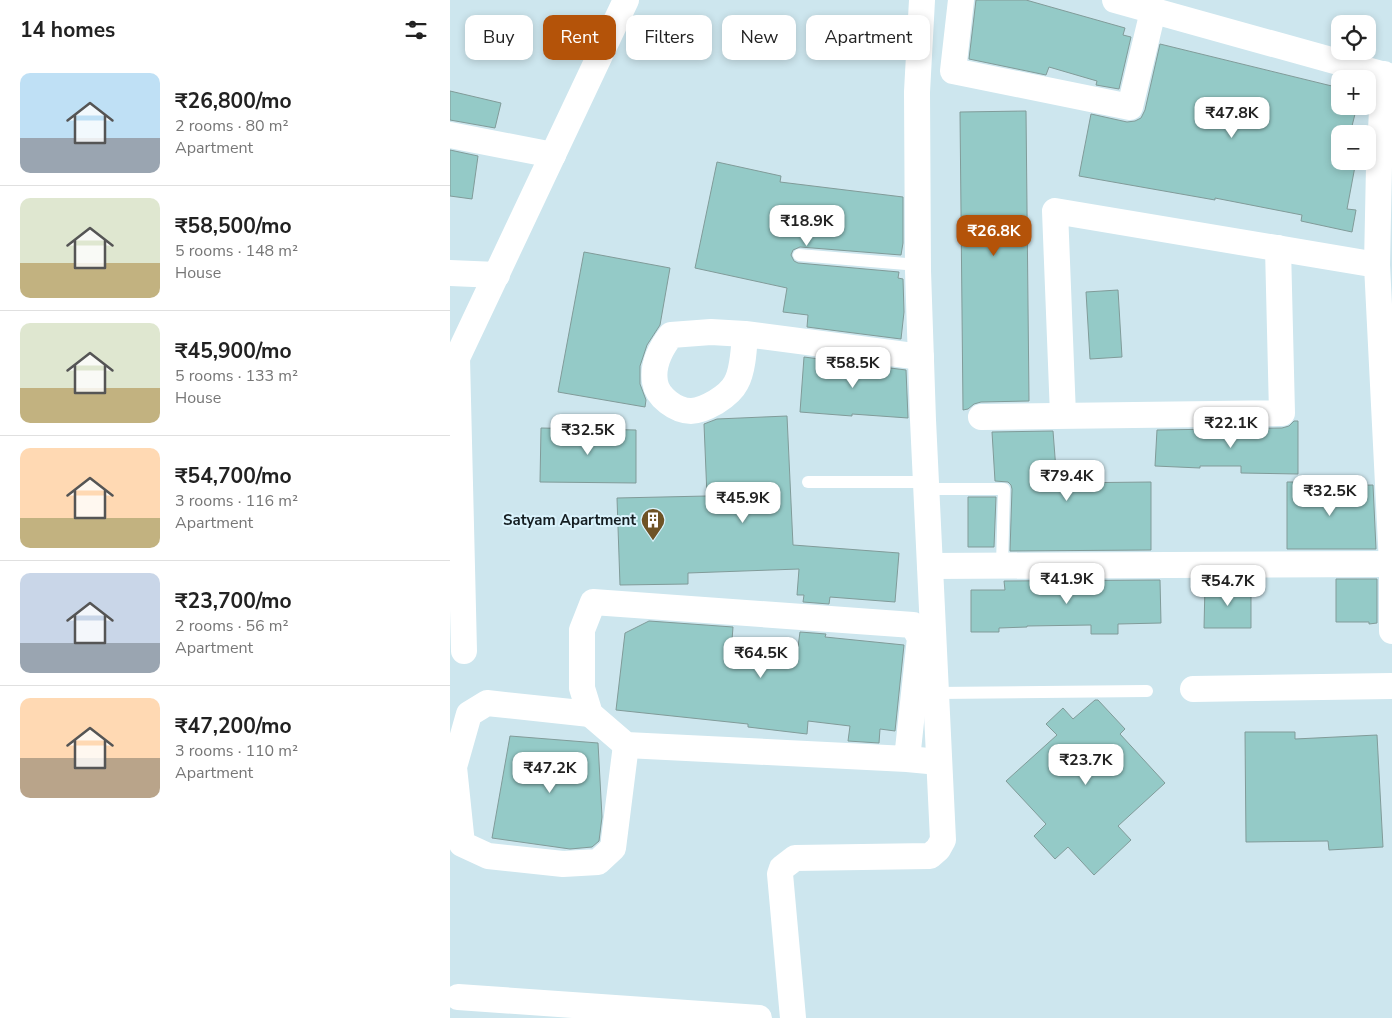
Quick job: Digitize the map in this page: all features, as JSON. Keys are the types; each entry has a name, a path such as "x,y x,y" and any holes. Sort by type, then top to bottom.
{"street":[{"path":"464,651 455,517 457,358 626,0"},
{"path":"793,1018 780,874 782,868 795,858 930,856 935,853 943,840 918,265 917,92 922,0"},
{"path":"960,0 953,70 1130,107 1153,11"},
{"path":"1120,1 1388,76 1379,166 1377,265 1392,564 1392,631"},
{"path":"450,135 553,155"},
{"path":"1063,415 1055,211 1377,265"},
{"path":"981,416 1282,414 1278,248"},
{"path":"450,273 497,275"},
{"path":"745,334 921,357"},
{"path":"930,566 1392,564"},
{"path":"907,759 920,638 913,625 593,602 582,630 582,688 590,714 626,745 939,762"},
{"path":"1193,689 1392,686"},
{"path":"590,714 487,703 470,714 454,767 462,844 488,856 563,864 598,862 613,848 626,745"},
{"path":"458,996 759,1018"}],"lane":[{"path":"799,255 918,265"},
{"path":"808,482 1004,489 1002,565"},
{"path":"936,692 1148,691"}],"building":[{"path":"976,0 1026,0 1125,28 1123,35 1131,37 1119,89 1096,85 1097,81 1049,67 1046,75 969,59"},
{"path":"1160,44 1331,86 1331,115 1355,115 1352,125 1331,125 1331,170 1354,170 1347,209 1356,210 1352,232 1301,221 1302,215 1215,198 1215,200 1079,176 1091,114 1127,122 1141,118 1145,110"},
{"path":"450,91 501,103 495,128 450,120"},
{"path":"1026,111 1029,401 981,402 963,410 960,112"},
{"path":"450,150 478,156 472,199 450,196"},
{"path":"717,162 781,176 780,182 903,197 903,243 901,255 800,247 793,250 791,255 794,261 798,263 899,272 898,278 903,279 904,312 901,339 807,327 808,315 783,312 787,288 695,268"},
{"path":"584,252 670,268 660,325 647,345 640,366 640,384 646,400 645,407 558,392"},
{"path":"1118,290 1122,357 1090,359 1086,292"},
{"path":"804,357 906,370 908,418 800,412"},
{"path":"787,416 793,545 899,553 895,602 830,597 829,604 803,602 804,595 797,595 799,569 688,573 688,584 620,585 617,498 707,496 704,424 717,419"},
{"path":"1294,421 1298,421 1298,474 1241,473 1241,466 1200,466 1200,468 1155,466 1157,430 1282,428 1289,426"},
{"path":"541,428 636,430 636,483 540,482"},
{"path":"1053,431 1057,483 1151,482 1151,550 1010,551 1012,489 1008,482 995,481 992,432"},
{"path":"1287,482 1326,482 1326,486 1373,485 1376,549 1287,549"},
{"path":"968,497 996,497 994,547 968,547"},
{"path":"1336,579 1377,579 1377,623 1336,622"},
{"path":"1160,580 1161,623 1118,624 1118,634 1091,634 1091,625 1027,626 999,628 999,632 971,632 971,590 1005,590 1004,581"},
{"path":"1205,585 1251,586 1251,628 1204,628"},
{"path":"649,621 733,627 732,640 798,647 800,632 826,634 825,637 904,645 895,731 880,729 879,743 848,741 850,726 808,721 807,734 748,727 748,724 616,710 625,633"},
{"path":"1095,700 1098,700 1125,729 1120,734 1165,783 1118,826 1131,840 1094,875 1068,847 1055,859 1034,836 1046,824 1006,781 1057,735 1046,724 1063,708 1073,719"},
{"path":"1245,732 1295,732 1295,739 1377,735 1383,847 1329,850 1328,841 1246,842"},
{"path":"510,736 598,743 602,817 599,841 592,847 570,849 492,838"}],"place":[{"name":"Satyam Apartment","path":"653,541"}]}
